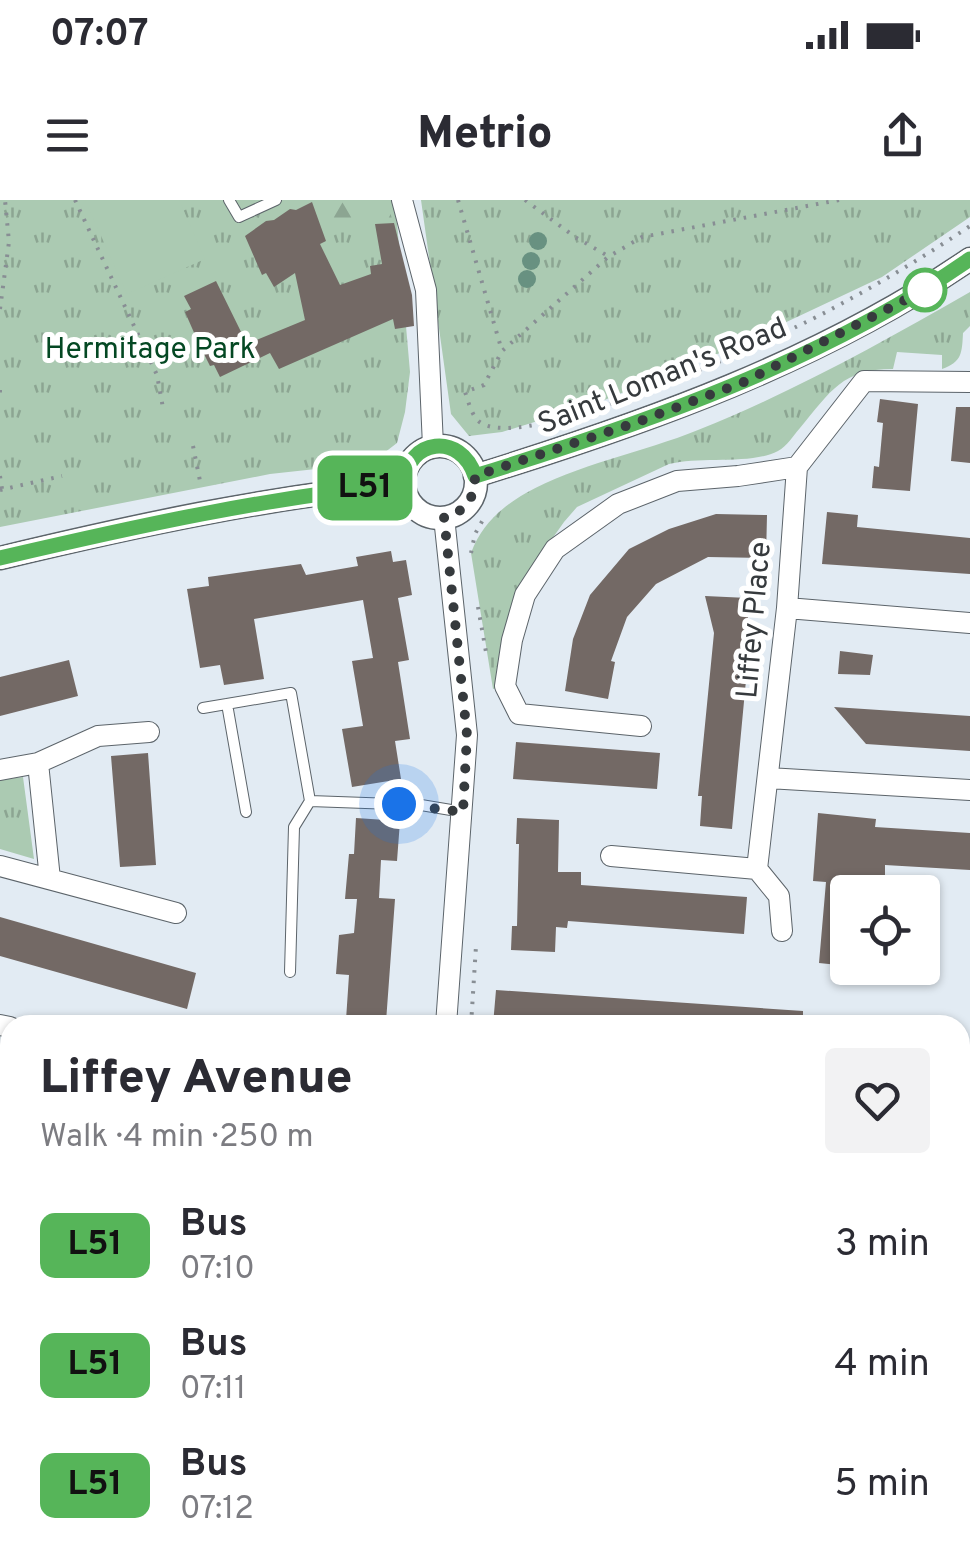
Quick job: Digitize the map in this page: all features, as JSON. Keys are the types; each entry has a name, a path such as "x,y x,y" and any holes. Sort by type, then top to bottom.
{"street":[{"path":"402,200 426,290 433,446"},
{"name":"Saint Loman's Road","path":"475,476 744,382 923,292 970,259"},
{"path":"641,726 519,714 506,686 512,640 525,595 555,550 618,504 677,480 797,467 864,381 970,382"},
{"path":"433,446 456,449 472,465 475,476 475,488 465,508 444,517 432,517 413,506 404,484 415,456 433,446"},
{"name":"Liffey Place","path":"757,868 787,608 797,467"},
{"path":"0,558 150,523 351,489 404,484"},
{"path":"444,517 467,735 447,1015"},
{"path":"787,608 970,624"},
{"path":"0,770 38,764 98,736 149,732"},
{"path":"38,764 50,879"},
{"path":"768,778 970,790"},
{"path":"612,856 757,868 779,896 782,931"},
{"path":"0,866 176,913"}],"lane":[{"path":"229,200 239,217 276,200"},
{"path":"204,708 291,694 310,801 294,827 290,972"},
{"path":"227,704 246,812"},
{"path":"310,801 420,805 463,812"}],"path":[{"path":"0,309 9,242 4,200"},
{"path":"76,200 157,374 163,408"},
{"path":"458,200 502,351"},
{"path":"525,200 608,256"},
{"path":"839,200 642,237 608,256 502,351 484,386 465,392 475,419 487,427 534,426 578,415 696,371 822,314 970,226"},
{"path":"193,446 201,486"},
{"path":"0,476 1,490 62,476"}],"green space":[{"name":"Hermitage Park","path":"0,200 392,200 410,372 397,443 371,463 270,474 0,527"},
{"path":"85,200 179,200 205,259 127,294"},
{"path":"296,200 387,200 393,223 305,229"},
{"path":"421,200 970,200 970,217 882,277 727,350 602,401 502,432 469,436 451,414"},
{"path":"970,292 970,326 963,333 960,356 949,366 942,369 942,355 897,352 893,369 861,373 839,385 778,451 754,458 669,464 577,507 525,577 499,687 493,689 471,553 480,534 500,511 566,474 677,438 768,400"},
{"path":"23,777 34,859 0,849 0,780"}],"building":[{"path":"312,202 326,241 320,244 340,285 371,274 370,266 382,264 375,224 394,223 412,295 414,326 395,329 393,319 279,369 270,353 220,377 199,344 185,312 191,309 184,296 216,281 247,344 305,320 295,273 274,287 266,273 262,275 245,236 266,221"},
{"path":"880,399 918,404 910,491 872,488 874,466 879,467 883,423 877,422"},
{"path":"956,407 970,407 970,463 951,461"},
{"path":"827,512 858,515 857,527 970,538 970,574 822,564"},
{"path":"716,514 767,515 766,558 708,557 656,584 627,617 611,661 615,662 608,699 565,691 573,639 590,595 629,549 669,529"},
{"path":"391,551 393,562 406,560 412,595 398,598 409,660 398,662 410,739 395,741 401,779 352,787 342,729 363,726 352,661 373,658 363,600 254,619 264,679 224,685 220,665 200,668 187,589 209,586 208,577 301,564 306,575 358,566 356,557"},
{"path":"705,596 748,598 751,627 732,829 700,826 702,796 698,796 714,633"},
{"path":"840,651 873,655 870,675 838,674"},
{"path":"69,660 78,696 0,716 0,677"},
{"path":"834,707 970,716 970,751 866,744"},
{"path":"516,742 660,753 657,789 513,779"},
{"path":"148,753 156,865 120,867 111,756"},
{"path":"818,813 876,819 875,827 970,833 970,870 885,865 885,875 830,875 830,964 819,963 826,882 813,881"},
{"path":"356,818 400,821 397,861 381,860 379,898 395,899 387,1015 346,1015 349,975 336,974 339,935 354,933 357,899 345,899 349,854 354,854"},
{"path":"517,818 559,820 558,872 581,872 581,885 747,897 744,934 568,921 567,928 556,927 555,952 511,950 512,926 517,926"},
{"path":"0,917 196,973 187,1009 0,956"},
{"path":"496,990 803,1011 803,1015 494,1015"}],"bus line":[{"name":"L51","path":"0,558 150,523 351,489 404,484 408,464 433,446 456,449 472,465 475,476 744,382 923,292 970,259"}],"route":[{"path":"399,804 463,812 467,735 444,517 465,508 472,498 475,476 744,382 925,290"}]}
